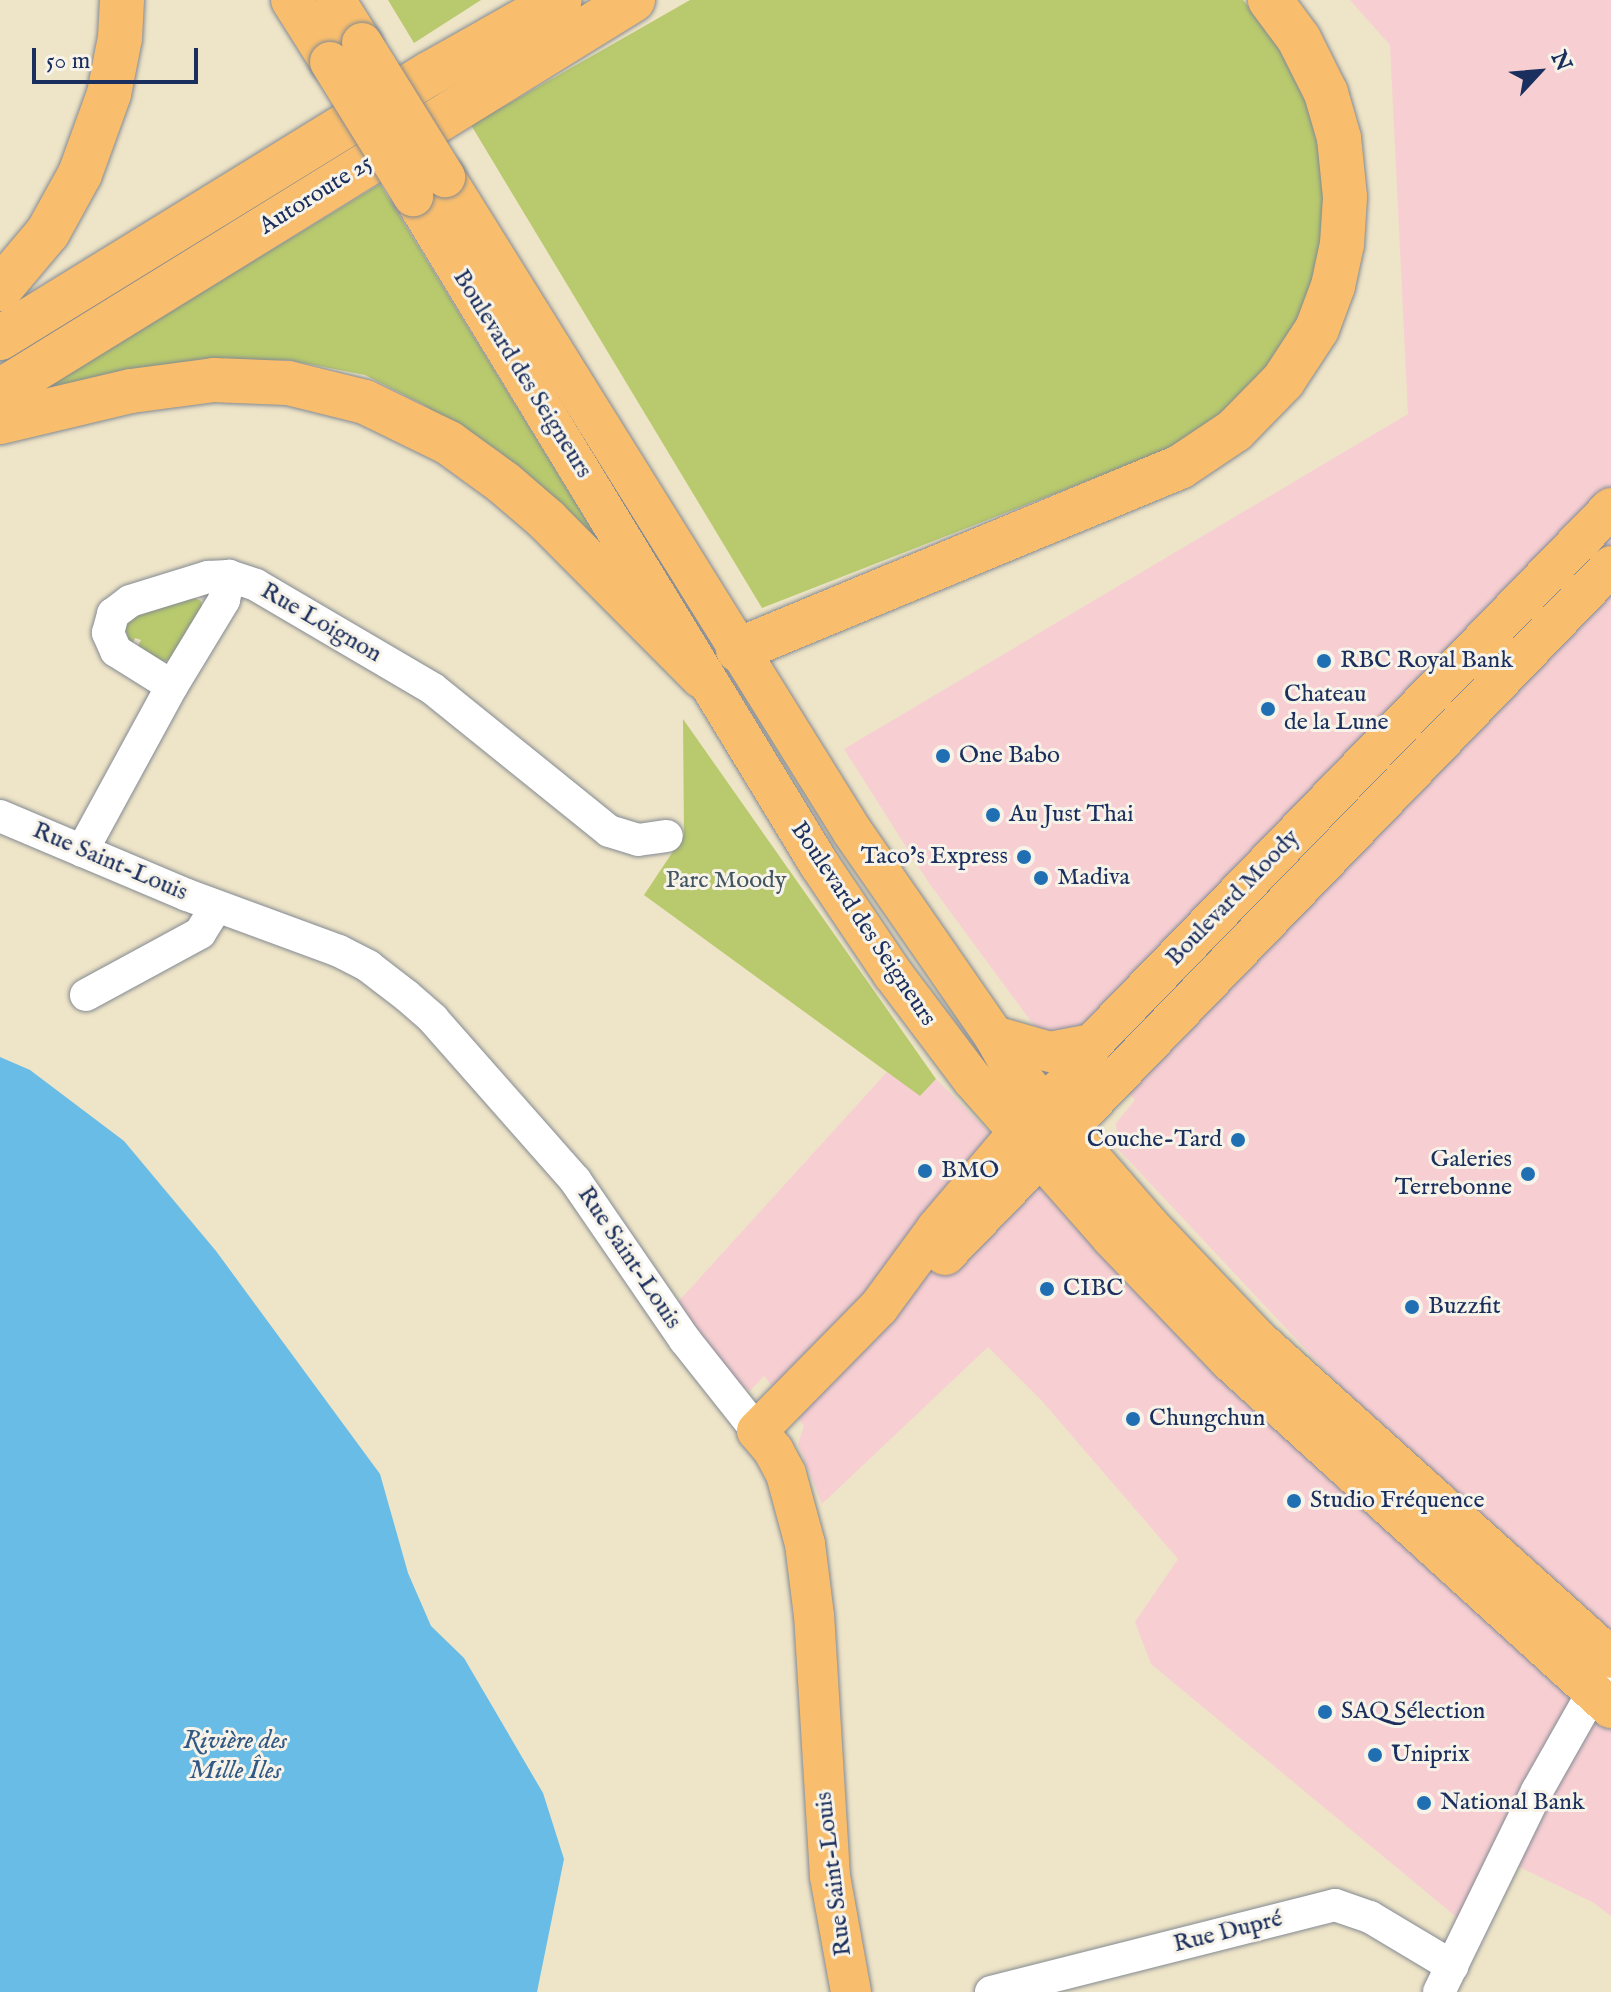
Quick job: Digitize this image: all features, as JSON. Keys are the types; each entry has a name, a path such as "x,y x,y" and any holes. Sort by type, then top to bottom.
{"highway":[{"path":"0,289 48,232 80,174 112,81 122,0"},
{"path":"429,74 502,0"},
{"name":"Autoroute 25","path":"0,338 429,74 560,0"},
{"name":"Autoroute 25","path":"0,391 633,0"},
{"path":"738,650 1180,467 1235,430 1283,381 1317,329 1333,286 1342,244 1345,197 1339,138 1326,93 1299,39 1270,0"},
{"path":"0,422 131,391 214,380 288,383 365,402 449,443 524,499 703,677"}],"main road":[{"name":"Boulevard des Seigneurs","path":"291,0 346,52 429,186 738,650 873,864 994,1036 1041,1132"},
{"name":"Boulevard des Seigneurs","path":"335,0 346,52"},
{"name":"Boulevard des Seigneurs","path":"429,186 703,677 893,974 1041,1132 1231,1362 1479,1585 1606,1680"},
{"name":"Boulevard Moody","path":"757,1431 879,1307 956,1247 1041,1132 1092,1044 1611,508"},
{"name":"Boulevard Moody","path":"1041,1132 1611,566"},
{"path":"994,1036 1050,1052 1092,1044"},
{"name":"Rue Saint-Louis","path":"757,1431 774,1451 786,1474 805,1544 814,1616 830,1876 851,1992"}],"street":[{"name":"Rue Loignon","path":"82,851 172,686 224,600 229,576 256,585 433,689 609,831 646,841 667,836"},
{"path":"172,686 116,651 108,633 113,614 130,601 208,577 229,576"},
{"name":"Rue Saint-Louis","path":"0,816 216,907 350,956 424,1010 575,1180 685,1340 757,1431"},
{"path":"86,995 200,933 216,907"},
{"path":"1446,1979 1531,1803 1606,1680"},
{"name":"Rue Dupré","path":"991,1992 1335,1905 1370,1917 1446,1979"}],"shaded area":[{"path":"1350,0 1611,0 1611,1658 1514,1572 1118,1149 1116,1123 1135,1100 1074,1029 1048,1034 1033,1024 929,883 844,749 1408,414 1390,45"},
{"path":"887,1072 920,1095 936,1079 1047,1190 1611,1709 1611,1916 1594,1903 1503,1859 1472,1930 1151,1664 1135,1622 1178,1559 1042,1401 988,1347 822,1504 798,1444 804,1426 764,1376 750,1391 730,1377 678,1302"}],"green space":[{"path":"388,0 481,0 414,43"},
{"path":"690,0 1243,0 1285,49 1310,107 1330,171 1327,241 1285,360 1187,442 762,608 471,125"},
{"path":"380,184 607,554 500,452 422,404 365,375 288,360 180,364 39,391"},
{"path":"192,597 201,601 202,606 172,659 161,662 137,647 141,640 135,638 132,644 128,641 125,626 133,617"},
{"name":"Parc Moody","path":"683,719 936,1079 920,1096 644,895 684,835"}],"water":[{"name":"Rivière des Mille Îles","path":"0,1057 30,1070 124,1141 216,1251 380,1474 408,1573 431,1626 464,1658 543,1793 564,1859 537,1992 0,1992"}],"place":[{"name":"RBC Royal Bank","path":"1324,661"},
{"name":"Chateau de la Lune","path":"1268,709"},
{"name":"One Babo","path":"943,756"},
{"name":"Au Just Thai","path":"993,815"},
{"name":"Taco's Express","path":"1024,857"},
{"name":"Madiva","path":"1041,878"},
{"name":"Couche-Tard","path":"1238,1140"},
{"name":"BMO","path":"925,1171"},
{"name":"Galeries Terrebonne","path":"1528,1174"},
{"name":"CIBC","path":"1047,1289"},
{"name":"Buzzfit","path":"1412,1307"},
{"name":"Chungchun","path":"1133,1419"},
{"name":"Studio Fréquence","path":"1294,1501"},
{"name":"SAQ Sélection","path":"1325,1712"},
{"name":"Uniprix","path":"1375,1755"},
{"name":"National Bank","path":"1424,1803"}]}
